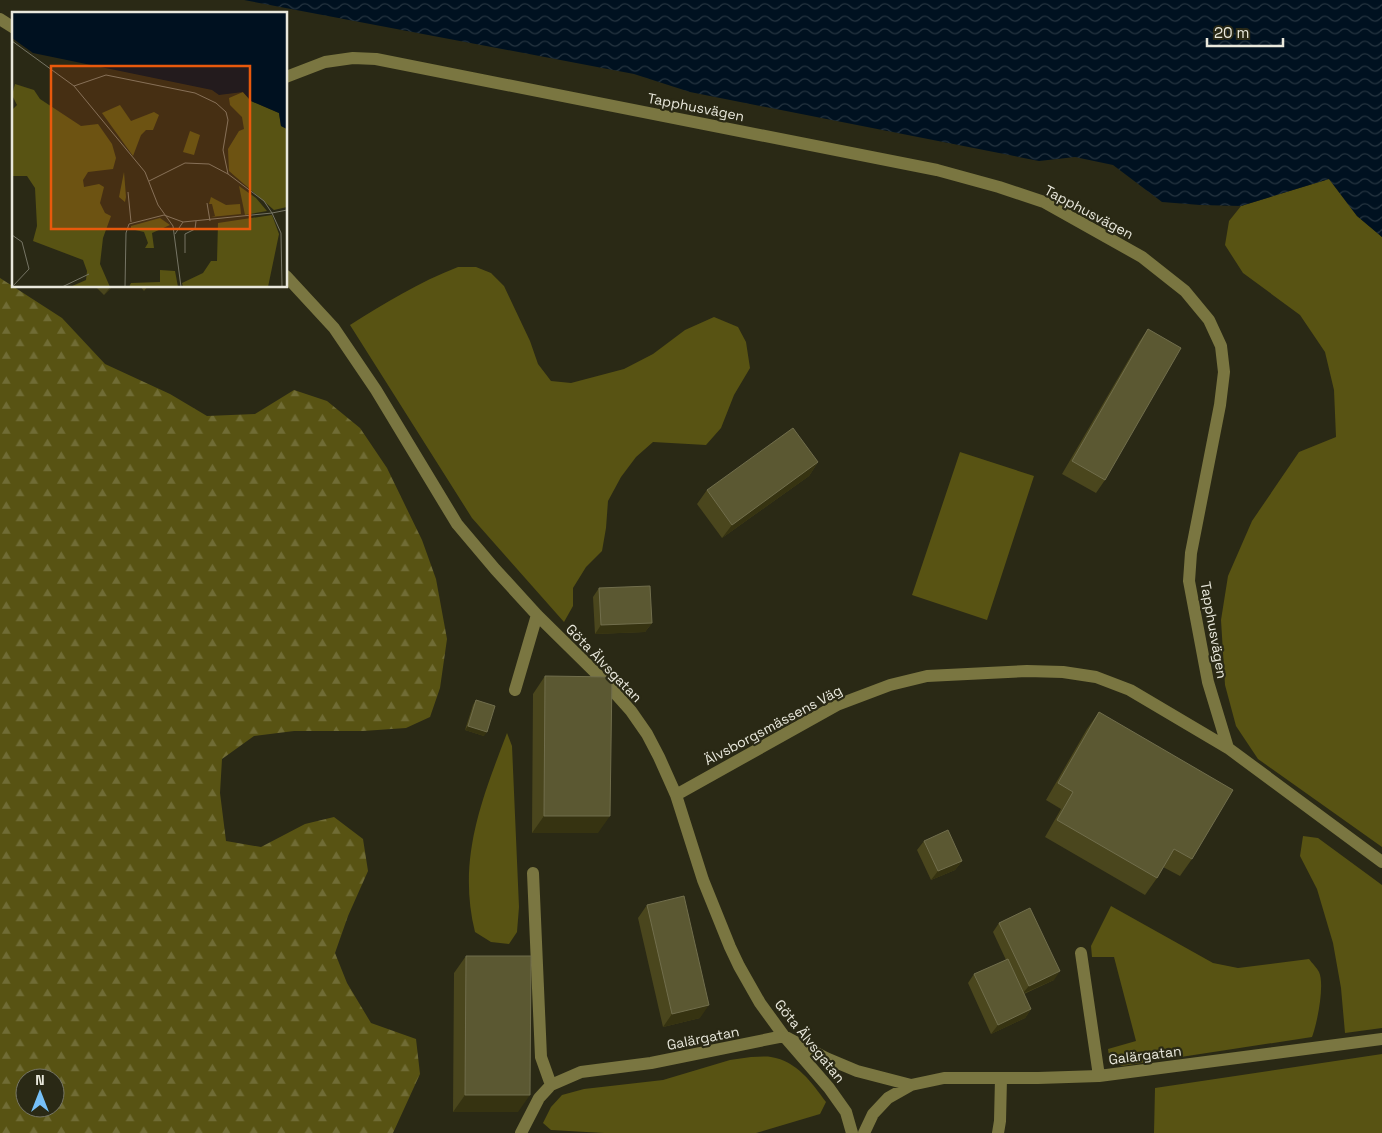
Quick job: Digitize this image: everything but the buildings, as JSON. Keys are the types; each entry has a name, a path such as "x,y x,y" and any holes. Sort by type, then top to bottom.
{"lane":[{"path":"0,18 12,27"},
{"name":"Tapphusvägen","path":"288,76 324,62 354,58 376,59 937,170 1044,202 1142,258 1186,292 1209,320 1221,346 1224,372 1220,405 1191,553 1189,581 1208,682 1228,748"},
{"name":"Göta Älvsgatan","path":"288,278 334,328 376,390 457,524 537,615 606,682 631,711 647,734 660,757 676,795 703,880 730,947 760,1003 784,1036 829,1088 846,1112 852,1133"},
{"path":"515,690 537,615"},
{"name":"Älvsborgsmässens Väg","path":"676,795 837,705 890,685 927,676 1064,672 1096,677 1130,690 1228,748"},
{"path":"1228,748 1382,862"},
{"path":"533,872 541,1057 551,1086"},
{"path":"1081,953 1099,1076"},
{"name":"Galärgatan","path":"521,1133 539,1098 551,1086 581,1072 651,1063 784,1036 826,1058 857,1071 911,1085"},
{"name":"Galärgatan","path":"864,1133 873,1114 888,1098 911,1085 944,1078 1099,1076 1382,1039"},
{"path":"998,1133 1001,1078"}],"green space":[{"path":"1329,179 1357,216 1382,237 1382,847 1258,759 1236,726 1225,685 1221,620 1228,576 1252,521 1299,452 1336,437 1334,390 1325,352 1300,315 1243,273 1225,245 1229,221 1241,206"},
{"path":"458,267 476,267 491,273 504,286 530,341 538,364 551,381 571,383 624,369 653,354 685,330 714,317 738,327 746,342 750,368 734,395 721,428 706,445 653,442 636,457 621,477 608,501 602,551 586,567 573,588 573,606 564,622 472,518 350,325 416,286"},
{"path":"0,278 12,286 12,288 16,288 62,318 105,364 170,394 207,416 255,414 294,390 327,401 360,428 387,468 422,540 436,579 447,639 440,688 430,717 406,728 363,731 294,731 254,736 222,759 220,793 226,841 261,847 305,824 334,817 363,839 368,871 348,916 335,953 347,983 371,1023 416,1039 420,1074 393,1133 0,1133"},
{"path":"960,452 1034,476 987,620 912,595"},
{"path":"507,733 512,746 519,907 517,932 509,944 491,942 475,932 470,905 469,879 471,854 481,806"},
{"path":"1303,836 1318,838 1382,885 1382,1028 1345,1033 1341,988 1333,943 1317,889 1300,856"},
{"path":"1111,906 1213,963 1238,968 1309,959 1319,972 1321,978 1321,995 1312,1037 1122,1066 1116,1063 1110,1058 1108,1049 1136,1041 1114,957 1092,957 1091,946"},
{"path":"1382,1054 1382,1133 1154,1133 1155,1088"},
{"path":"751,1057 780,1059 796,1068 809,1080 826,1102 820,1114 756,1133 604,1133 551,1130 543,1123 551,1107 562,1095 584,1089 663,1080 730,1060"}],"water":[{"path":"244,0 1382,0 1382,237 1357,216 1329,179 1241,206 1162,202 1113,165 1075,157 1039,161 690,92 634,74"}]}
